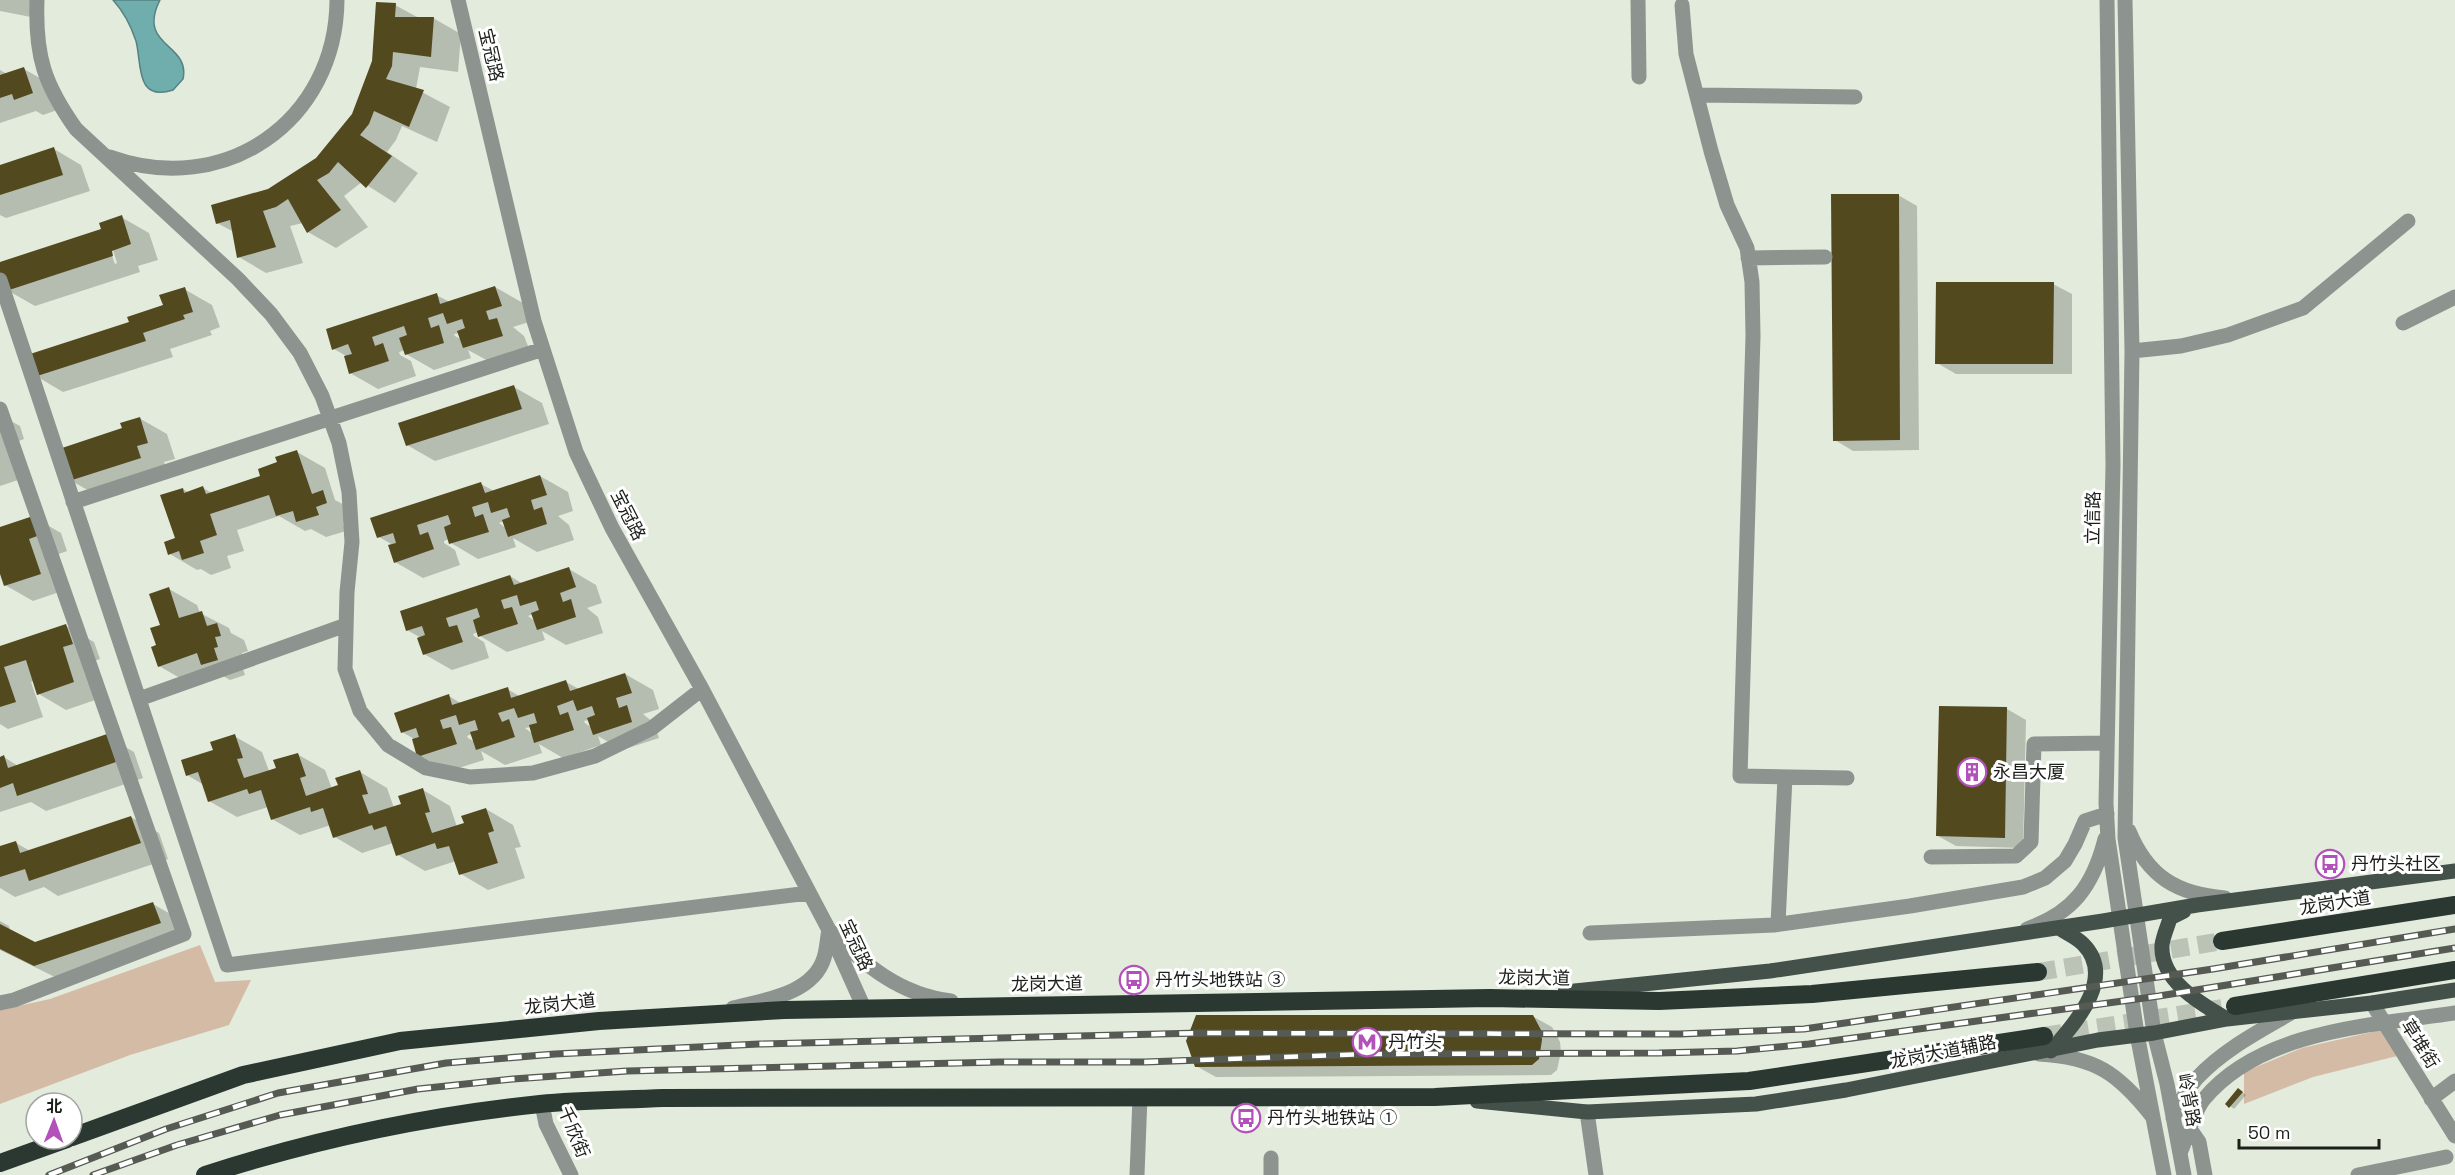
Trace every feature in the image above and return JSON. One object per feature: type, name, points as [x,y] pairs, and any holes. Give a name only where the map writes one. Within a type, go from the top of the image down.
[{"type":"highway","name":"龙岗大道","points":[[2222,941],[2455,905]]},
{"type":"highway","points":[[2231,1012],[2455,970]]},
{"type":"highway","name":"龙岗大道","points":[[84,1133],[243,1075],[400,1041],[599,1021],[784,1010],[864,1008],[1490,998],[1659,1001],[1812,994],[2038,972]]},
{"type":"highway","points":[[205,1175],[275,1152],[407,1124],[542,1104],[663,1098],[1435,1097],[1749,1081],[2048,1043]]},
{"type":"highway","points":[[0,1163],[34,1151]]},
{"type":"main road","points":[[1490,998],[1770,970],[2138,916],[2197,904],[2455,871]]},
{"type":"main road","points":[[2197,904],[2170,918],[2162,946],[2168,971],[2180,987],[2203,1006],[2231,1012]]},
{"type":"main road","points":[[2048,1043],[2078,1019],[2090,999],[2095,976],[2092,956],[2082,943],[2059,928]]},
{"type":"main road","name":"龙岗大道辅路","points":[[1435,1097],[1587,1112],[1756,1104],[1846,1090],[2033,1054],[2048,1043],[2154,1032],[2231,1012],[2294,1011],[2372,1003],[2455,990]]},
{"type":"street","points":[[37,0],[36,33],[42,68],[56,101],[76,129],[238,279],[272,314],[300,353],[322,396],[339,443],[349,492],[352,542],[345,669],[360,711],[388,745],[426,768],[470,777],[533,773],[595,756],[652,728],[702,689]]},
{"type":"street","points":[[102,154],[131,165],[173,169],[194,168],[225,161],[254,148],[280,130],[302,108],[319,81],[331,52],[337,22],[338,0]]},
{"type":"street","name":"宝冠路","points":[[458,0],[534,321],[576,452],[606,517],[702,689],[829,930],[864,1008]]},
{"type":"street","points":[[1638,0],[1638,77]]},
{"type":"street","name":"立信路","points":[[2107,0],[2113,465],[2107,821],[2137,1034]]},
{"type":"street","name":"立信路","points":[[2125,0],[2132,351],[2125,838],[2154,1032]]},
{"type":"street","points":[[1682,5],[1686,54],[1727,205],[1747,248],[1752,282],[1754,336],[1740,776],[1847,778]]},
{"type":"street","points":[[2108,69],[2126,68]]},
{"type":"street","points":[[1697,95],[1855,97]]},
{"type":"street","points":[[2132,351],[2181,346],[2228,335],[2303,308],[2408,221]]},
{"type":"street","points":[[1748,258],[1825,257]]},
{"type":"street","points":[[0,280],[227,965],[809,893]]},
{"type":"street","points":[[2403,323],[2455,297]]},
{"type":"street","points":[[73,502],[543,349]]},
{"type":"street","points":[[0,409],[184,934],[14,1000],[0,1003]]},
{"type":"street","points":[[2113,465],[2131,466]]},
{"type":"street","points":[[139,699],[346,625]]},
{"type":"street","points":[[1931,857],[2016,856],[2031,842],[2034,744],[2107,743]]},
{"type":"street","points":[[1778,924],[1785,777]]},
{"type":"street","points":[[1590,933],[1778,924],[1910,906],[2023,887],[2044,878],[2065,861],[2076,844],[2085,820],[2107,821],[2098,866],[2080,896],[2065,911],[2043,923],[2007,936]]},
{"type":"street","points":[[2125,820],[2134,842],[2155,873],[2178,888],[2205,896],[2240,899]]},
{"type":"street","points":[[829,930],[863,962],[901,987],[930,998],[1002,1006]]},
{"type":"street","points":[[710,1014],[795,990],[813,976],[824,960],[829,930]]},
{"type":"street","name":"草堆街","points":[[2372,1003],[2455,1136]]},
{"type":"street","points":[[2173,1118],[2186,1093],[2198,1078],[2239,1043],[2294,1011]]},
{"type":"street","points":[[2180,1153],[2202,1101],[2221,1081],[2253,1059],[2316,1035],[2455,1013]]},
{"type":"street","name":"岭背路","points":[[2154,1032],[2184,1175]]},
{"type":"street","points":[[2137,1034],[2164,1175]]},
{"type":"street","points":[[2033,1054],[2063,1055],[2091,1062],[2112,1073],[2136,1096],[2153,1117]]},
{"type":"street","points":[[2431,1099],[2455,1081]]},
{"type":"street","points":[[1137,1175],[1140,1097]]},
{"type":"street","name":"千欣街","points":[[542,1104],[546,1124],[571,1175]]},
{"type":"street","points":[[1587,1112],[1596,1175]]},
{"type":"street","points":[[2190,1129],[2199,1142],[2205,1175]]},
{"type":"street","points":[[2358,1175],[2446,1157]]},
{"type":"street","points":[[1271,1158],[1271,1175]]},
{"type":"shaded area","points":[[200,945],[215,982],[251,980],[229,1025],[130,1055],[34,1091],[24,1091],[24,1095],[0,1104],[0,1010],[50,999]]},
{"type":"shaded area","points":[[2385,1029],[2397,1056],[2313,1077],[2244,1104],[2244,1072],[2302,1048]]},
{"type":"water","points":[[113,0],[160,0],[154,15],[155,27],[159,36],[179,58],[183,67],[183,79],[173,90],[152,91],[146,86],[142,79],[134,35],[124,14]]},
{"type":"building","points":[[376,2],[396,3],[395,17],[434,17],[431,57],[393,52],[392,66],[386,79],[424,90],[409,127],[374,111],[369,124],[360,135],[392,156],[366,188],[338,162],[329,173],[317,180],[341,210],[307,233],[288,199],[276,207],[263,211],[276,247],[237,258],[230,220],[216,224],[211,205],[268,189],[316,158],[352,114],[372,61]]},
{"type":"building","points":[[24,67],[33,93],[14,100],[12,94],[0,98],[0,75]]},
{"type":"building","points":[[54,147],[63,175],[0,195],[0,165]]},
{"type":"building","points":[[1831,194],[1899,194],[1900,440],[1833,441]]},
{"type":"building","points":[[122,215],[131,244],[112,251],[113,256],[6,291],[0,273],[0,262],[101,229],[99,223]]},
{"type":"building","points":[[1936,282],[2054,282],[2053,364],[1935,364]]},
{"type":"building","points":[[495,286],[502,306],[486,311],[489,320],[497,318],[503,336],[463,348],[457,331],[465,328],[462,319],[447,324],[443,313],[428,318],[431,328],[439,325],[444,343],[405,355],[399,338],[407,335],[404,326],[372,337],[375,346],[383,343],[389,361],[349,374],[344,356],[352,354],[348,344],[332,350],[326,329],[437,293],[440,304]]},
{"type":"building","points":[[185,287],[193,312],[183,315],[185,319],[143,333],[146,341],[34,377],[27,355],[129,322],[127,317],[163,305],[159,295]]},
{"type":"building","points":[[514,385],[522,409],[406,446],[398,423]]},
{"type":"building","points":[[140,417],[148,443],[137,446],[141,458],[69,481],[59,449],[122,428],[120,423]]},
{"type":"building","points":[[297,450],[312,494],[323,490],[327,503],[316,507],[319,515],[296,522],[293,511],[276,516],[269,495],[210,514],[217,535],[200,541],[204,553],[182,560],[179,551],[168,555],[164,542],[175,538],[160,495],[183,488],[184,493],[203,486],[206,494],[260,476],[258,469],[277,462],[275,457]]},
{"type":"building","points":[[540,475],[547,495],[531,500],[534,510],[542,507],[547,524],[508,537],[502,520],[510,517],[507,508],[491,513],[488,502],[472,507],[475,517],[483,514],[489,532],[449,544],[444,527],[451,524],[448,515],[417,525],[420,535],[428,532],[434,549],[394,563],[388,545],[396,543],[393,533],[377,538],[370,518],[481,482],[485,493]]},
{"type":"building","points":[[33,516],[40,535],[29,539],[41,574],[4,586],[0,574],[0,527]]},
{"type":"building","points":[[569,567],[576,587],[560,593],[563,602],[571,599],[576,617],[537,630],[531,613],[539,610],[536,601],[520,606],[517,595],[501,600],[504,609],[512,607],[518,624],[478,637],[473,620],[480,617],[477,608],[446,618],[449,627],[457,625],[463,642],[423,655],[417,638],[425,635],[422,626],[406,631],[400,611],[510,575],[514,585]]},
{"type":"building","points":[[169,587],[179,618],[202,611],[207,626],[217,623],[221,636],[215,637],[218,647],[214,648],[218,660],[201,665],[197,653],[158,667],[151,647],[156,645],[150,628],[160,625],[149,594]]},
{"type":"building","points":[[66,624],[73,644],[63,647],[74,682],[37,695],[26,660],[4,667],[16,702],[0,707],[0,646]]},
{"type":"building","points":[[625,673],[632,693],[616,698],[619,708],[627,705],[632,722],[593,735],[587,718],[595,715],[592,706],[577,711],[573,700],[557,706],[560,715],[568,712],[574,730],[534,743],[529,725],[537,723],[534,713],[518,718],[514,708],[498,713],[502,722],[509,719],[515,737],[476,750],[470,732],[478,730],[475,720],[459,725],[456,715],[440,720],[443,729],[451,727],[457,744],[417,757],[412,739],[419,737],[416,728],[401,733],[394,713],[449,694],[452,705],[508,687],[511,698],[566,680],[570,691]]},
{"type":"building","name":"永昌大厦","points":[[1939,706],[2007,707],[2005,838],[1936,836]]},
{"type":"building","points":[[107,734],[116,762],[17,796],[13,783],[0,788],[0,757],[4,755],[8,768]]},
{"type":"building","points":[[235,734],[243,758],[237,759],[244,778],[276,768],[273,760],[298,753],[306,776],[300,778],[306,796],[338,785],[335,778],[360,770],[368,794],[362,795],[369,814],[401,804],[398,796],[423,788],[430,812],[425,813],[432,833],[464,823],[461,816],[486,808],[494,831],[488,833],[498,863],[459,875],[449,846],[437,849],[435,843],[396,856],[386,826],[374,830],[372,825],[333,838],[323,808],[311,812],[310,807],[271,820],[261,790],[249,794],[247,789],[208,802],[198,772],[186,776],[181,760],[213,750],[210,742]]},
{"type":"building","points":[[131,816],[141,843],[29,881],[25,869],[0,877],[0,846],[16,841],[20,853]]},
{"type":"building","points":[[153,902],[161,923],[34,966],[0,949],[0,924],[35,942]]},
{"type":"building","name":"丹竹头","points":[[1196,1015],[1533,1015],[1541,1030],[1542,1040],[1539,1059],[1532,1065],[1195,1067],[1186,1041]]},
{"type":"building","points":[[2238,1088],[2243,1092],[2229,1108],[2225,1104]]},
{"type":"tunnel","points":[[2038,972],[2222,941]]},
{"type":"tunnel","points":[[2044,1036],[2235,1006]]},
{"type":"railway","points":[[49,1175],[166,1129],[278,1093],[446,1063],[555,1054],[759,1044],[1200,1033],[1680,1034],[1804,1029],[2213,969],[2455,929]]},
{"type":"railway","points":[[93,1175],[177,1145],[280,1115],[418,1089],[513,1079],[627,1071],[999,1062],[1145,1062],[1367,1054],[1737,1051],[1809,1044],[2159,996],[2455,948]]},
{"type":"place","name":"永昌大厦","points":[[1972,772]]},
{"type":"place","name":"丹竹头社区","points":[[2330,864]]},
{"type":"place","name":"丹竹头地铁站 ③","points":[[1134,980]]},
{"type":"place","name":"丹竹头","points":[[1367,1042]]},
{"type":"place","name":"丹竹头地铁站 ①","points":[[1246,1118]]}]
